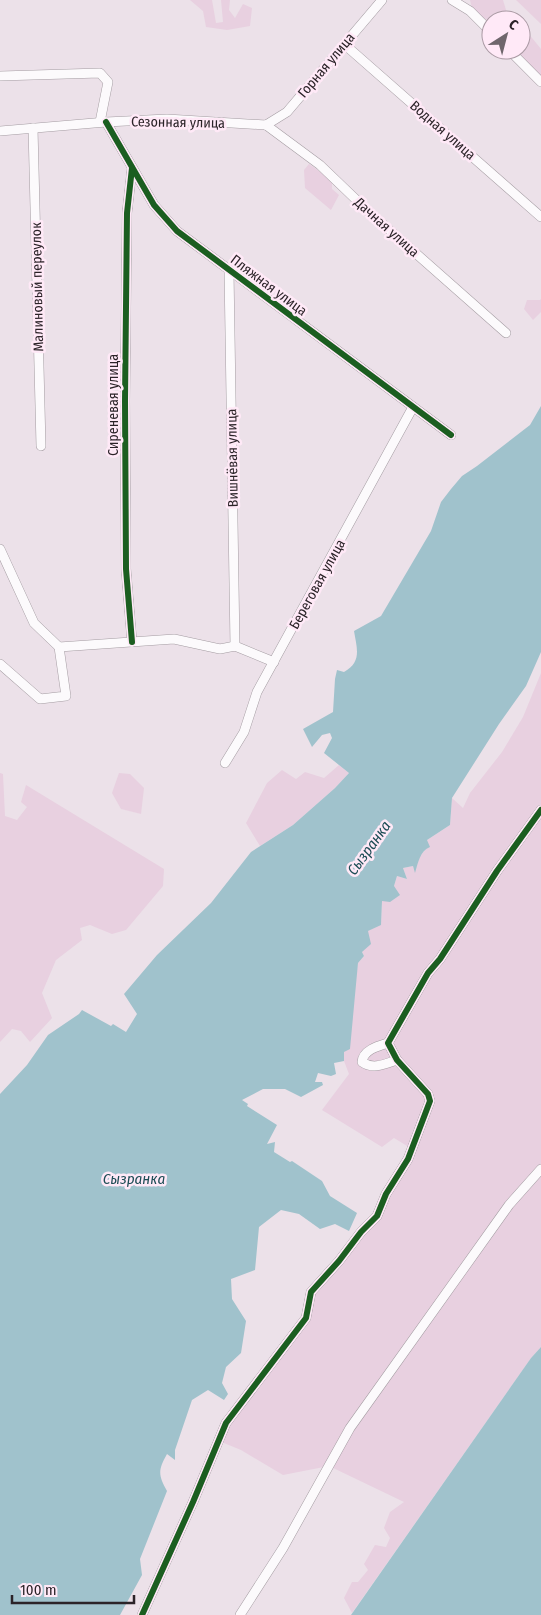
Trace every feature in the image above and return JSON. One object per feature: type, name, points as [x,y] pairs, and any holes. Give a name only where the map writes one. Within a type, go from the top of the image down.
[{"type":"street","name":"Горная улица","points":[[266,125],[287,112],[382,0]]},
{"type":"street","points":[[452,0],[470,11],[481,22]]},
{"type":"street","name":"Водная улица","points":[[344,44],[541,217]]},
{"type":"street","points":[[518,60],[541,82]]},
{"type":"street","points":[[0,76],[100,73],[108,82],[103,122]]},
{"type":"street","name":"Сезонная улица","points":[[0,131],[103,122],[167,119],[266,125]]},
{"type":"street","name":"Пляжная улица","points":[[103,122],[154,205],[177,231],[451,436]]},
{"type":"street","name":"Дачная улица","points":[[266,125],[320,165],[369,212],[506,333]]},
{"type":"street","name":"Малиновый переулок","points":[[33,128],[41,446]]},
{"type":"street","name":"Сиреневая улица","points":[[132,168],[126,213],[125,392],[126,568],[132,642]]},
{"type":"street","name":"Вишнёвая улица","points":[[229,271],[235,646]]},
{"type":"street","name":"Береговая улица","points":[[225,762],[244,732],[257,692],[413,408]]},
{"type":"street","points":[[0,549],[34,624],[59,647],[66,696],[40,699],[0,664]]},
{"type":"street","points":[[59,647],[174,639],[220,649],[235,646],[274,662]]},
{"type":"street","points":[[396,1060],[375,1066],[365,1065],[362,1062],[363,1057],[368,1052],[388,1043],[428,973],[440,959],[497,871],[541,810]]},
{"type":"street","points":[[142,1615],[226,1423],[306,1318],[311,1292],[339,1261],[361,1232],[377,1216],[386,1194],[408,1159],[430,1101],[428,1094],[396,1060],[388,1043]]},
{"type":"street","points":[[240,1615],[283,1548],[350,1428],[508,1205],[541,1169]]},
{"type":"shaded area","points":[[190,0],[212,0],[216,23],[223,22],[221,0],[230,0],[229,10],[235,18],[243,4],[252,8],[250,26],[227,30],[206,27],[203,11]]},
{"type":"shaded area","points":[[470,0],[503,0],[506,10],[481,10],[481,16],[473,12]]},
{"type":"shaded area","points":[[516,0],[541,0],[541,24],[531,14],[531,10],[526,10]]},
{"type":"shaded area","points":[[531,37],[541,49],[541,77],[525,60],[531,60]]},
{"type":"shaded area","points":[[309,164],[332,180],[332,189],[339,195],[331,210],[305,188],[304,170]]},
{"type":"shaded area","points":[[541,299],[541,312],[533,320],[524,309],[527,300]]},
{"type":"shaded area","points":[[541,673],[541,1347],[531,1358],[352,1613],[344,1598],[352,1582],[358,1582],[368,1570],[364,1564],[375,1545],[386,1547],[390,1538],[384,1528],[390,1512],[404,1502],[329,1466],[283,1475],[241,1450],[219,1441],[306,1318],[311,1292],[377,1216],[412,1149],[394,1138],[382,1147],[322,1110],[349,1074],[344,1061],[344,1052],[358,963],[364,956],[362,952],[368,931],[381,924],[382,900],[394,886],[397,876],[407,879],[403,868],[413,866],[415,871],[420,856],[426,849],[427,840],[450,825],[452,798],[463,808],[470,793],[502,752],[523,717]]},
{"type":"shaded area","points":[[339,765],[349,773],[335,788],[293,825],[260,846],[246,823],[267,783],[282,770],[296,779],[305,772],[324,778]]},
{"type":"shaded area","points":[[0,773],[3,774],[5,816],[17,820],[27,807],[21,802],[26,785],[164,869],[163,886],[126,930],[112,934],[90,925],[80,928],[82,940],[56,960],[42,993],[52,1018],[30,1042],[21,1031],[12,1029],[0,1042]]},
{"type":"shaded area","points":[[119,773],[130,774],[144,788],[141,814],[121,809],[112,793]]},
{"type":"water","name":"Сызранка","points":[[541,406],[541,652],[526,686],[499,724],[452,798],[450,825],[427,840],[430,847],[422,854],[415,873],[413,866],[403,868],[407,879],[397,876],[394,886],[400,895],[390,902],[382,901],[381,925],[368,931],[371,944],[362,952],[364,956],[358,963],[350,1049],[344,1052],[344,1061],[334,1063],[336,1074],[331,1076],[318,1073],[315,1082],[322,1082],[323,1085],[301,1097],[285,1089],[263,1089],[242,1100],[248,1104],[247,1106],[277,1125],[267,1144],[275,1142],[274,1152],[290,1162],[292,1161],[322,1181],[330,1196],[357,1213],[349,1231],[335,1224],[320,1229],[299,1214],[281,1210],[259,1227],[255,1270],[231,1279],[232,1299],[246,1321],[241,1353],[226,1367],[222,1383],[228,1394],[224,1400],[208,1390],[192,1400],[175,1450],[175,1460],[167,1454],[162,1464],[160,1472],[167,1491],[140,1559],[142,1575],[120,1615],[0,1615],[0,1094],[27,1065],[48,1035],[82,1010],[126,1032],[137,1014],[124,994],[157,955],[211,903],[251,852],[293,825],[349,773],[324,753],[332,738],[330,733],[322,735],[312,747],[303,729],[333,712],[337,670],[344,672],[354,664],[356,659],[357,649],[354,631],[381,616],[431,531],[441,502],[451,489],[462,476],[530,425]]},
{"type":"water","points":[[541,1347],[541,1615],[351,1615],[531,1358]]},
{"type":"cycle path","points":[[106,122],[154,205],[177,231],[451,435]]},
{"type":"cycle path","points":[[132,168],[127,213],[125,401],[126,569],[132,642]]},
{"type":"cycle path","points":[[142,1615],[226,1423],[306,1318],[311,1292],[339,1261],[361,1232],[377,1216],[386,1194],[408,1159],[430,1101],[428,1094],[397,1060],[388,1043],[428,973],[440,959],[497,871],[541,810]]}]
